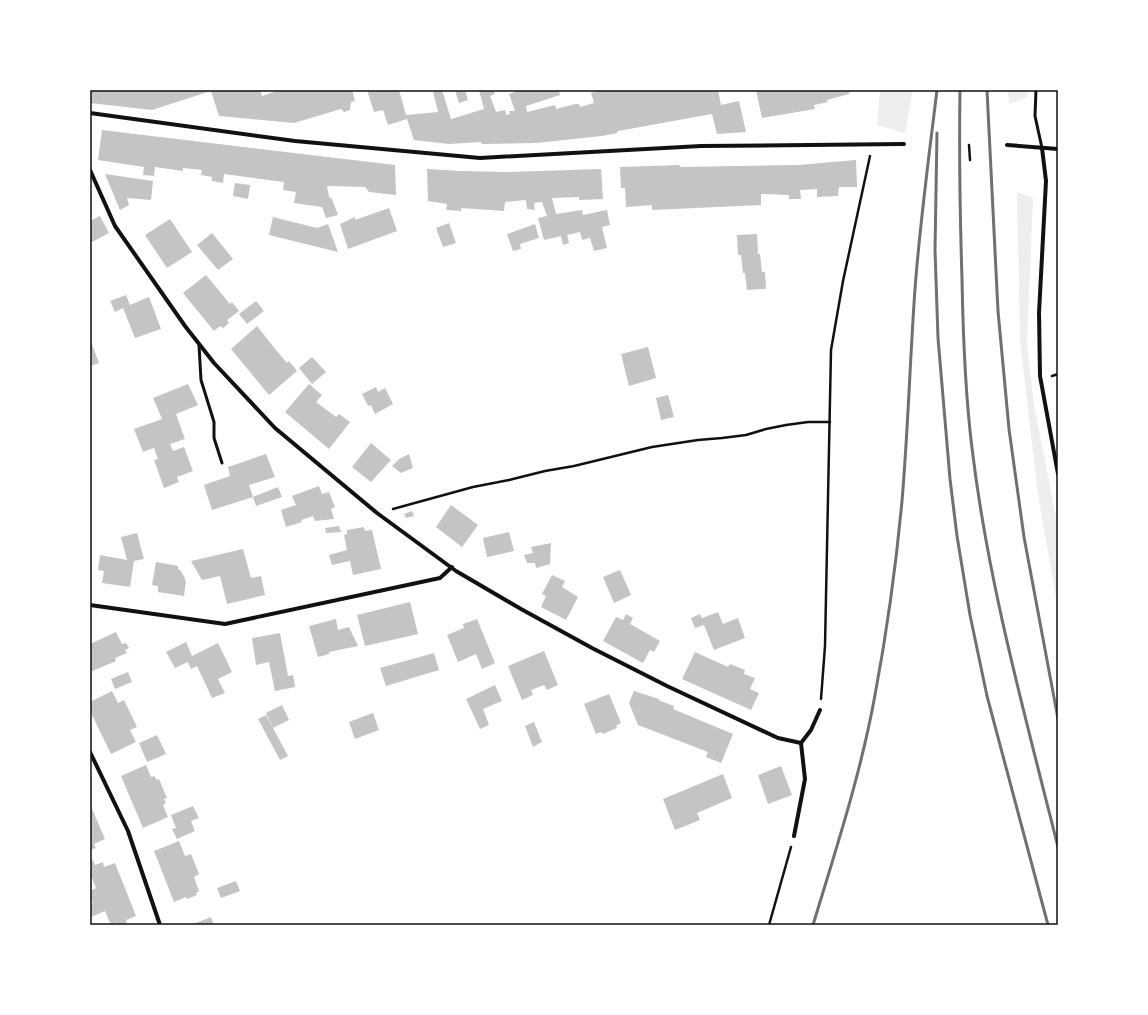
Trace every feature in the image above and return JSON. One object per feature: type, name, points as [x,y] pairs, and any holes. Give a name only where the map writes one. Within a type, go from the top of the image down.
[{"type":"street","points":[[90,113],[294,141],[480,158],[701,146],[904,144]]},
{"type":"street","points":[[1007,145],[1058,149]]},
{"type":"street","points":[[1042,148],[1046,181],[1039,313],[1040,376],[1058,474]]},
{"type":"street","points":[[90,170],[115,226],[185,326],[214,363],[275,428],[377,513],[452,567],[521,609],[592,648],[660,683],[778,738],[801,743]]},
{"type":"street","points":[[90,605],[225,624],[440,578],[452,567]]},
{"type":"street","points":[[794,836],[805,779],[801,743],[811,730],[820,710]]},
{"type":"street","points":[[90,752],[128,831],[160,925]]},
{"type":"lane","points":[[1036,90],[1035,116],[1042,148]]},
{"type":"lane","points":[[199,345],[201,380],[214,422],[214,438],[222,463]]},
{"type":"path","points":[[820,710],[825,646],[832,350],[843,280],[873,144]]},
{"type":"path","points":[[968,145],[970,160]]},
{"type":"path","points":[[377,513],[473,487],[574,466],[652,447],[746,435],[786,425],[808,422],[830,422]]},
{"type":"path","points":[[769,925],[794,836]]},
{"type":"shaded area","points":[[880,90],[913,90],[905,133],[877,125]]},
{"type":"shaded area","points":[[1008,90],[1028,90],[1027,97],[1009,104]]},
{"type":"shaded area","points":[[1017,192],[1033,198],[1027,344],[1034,406],[1058,527],[1058,609],[1038,495],[1020,340]]},
{"type":"building","points":[[90,90],[260,90],[262,96],[274,92],[273,90],[352,90],[355,101],[351,102],[350,110],[344,112],[341,109],[294,123],[219,116],[211,91],[152,110],[90,103]]},
{"type":"building","points":[[367,90],[399,90],[406,115],[438,112],[433,92],[442,90],[451,119],[484,109],[479,90],[493,90],[495,94],[490,96],[496,112],[505,110],[506,115],[510,114],[509,111],[515,111],[509,94],[521,90],[559,90],[560,95],[526,106],[527,112],[555,105],[556,109],[575,104],[579,104],[580,107],[594,103],[591,93],[604,90],[718,90],[721,105],[739,101],[746,132],[717,134],[712,114],[618,131],[617,133],[602,136],[536,143],[482,144],[481,142],[449,144],[414,140],[407,119],[388,125],[383,110],[374,112]]},
{"type":"building","points":[[455,90],[465,90],[468,100],[459,103]]},
{"type":"building","points":[[756,90],[854,91],[850,91],[849,94],[827,100],[828,102],[814,105],[815,109],[762,118]]},
{"type":"building","points":[[102,130],[395,165],[396,195],[369,192],[365,187],[327,186],[329,197],[332,199],[338,215],[326,218],[322,207],[294,203],[296,192],[283,190],[284,182],[224,174],[223,183],[212,181],[212,177],[201,175],[202,170],[183,168],[183,171],[155,167],[154,176],[143,175],[144,167],[98,160]]},
{"type":"building","points":[[856,160],[857,187],[839,187],[838,196],[817,197],[817,189],[800,190],[801,199],[789,199],[789,195],[761,194],[761,205],[652,210],[652,205],[626,207],[625,188],[621,188],[620,167],[679,165],[680,167],[798,165]]},
{"type":"building","points":[[427,169],[506,172],[601,169],[603,199],[579,200],[579,197],[552,198],[556,214],[582,210],[583,215],[607,210],[610,225],[602,227],[607,248],[594,251],[590,238],[582,240],[580,232],[567,235],[569,243],[563,245],[561,236],[544,240],[538,218],[547,216],[542,202],[534,203],[535,210],[527,209],[526,200],[505,202],[504,211],[461,208],[461,211],[446,210],[447,204],[428,201]]},
{"type":"building","points":[[105,174],[153,181],[151,200],[127,198],[129,205],[120,210]]},
{"type":"building","points":[[235,183],[250,185],[248,199],[233,196]]},
{"type":"building","points":[[389,208],[397,231],[348,249],[340,224],[355,217],[355,220]]},
{"type":"building","points":[[100,216],[109,233],[90,243],[90,221]]},
{"type":"building","points":[[273,217],[317,228],[328,224],[338,252],[269,235]]},
{"type":"building","points":[[170,219],[192,252],[167,268],[145,235]]},
{"type":"building","points":[[449,223],[456,243],[443,247],[436,228]]},
{"type":"building","points":[[535,224],[539,238],[520,244],[521,249],[513,251],[507,234]]},
{"type":"building","points":[[212,233],[233,259],[218,270],[197,245]]},
{"type":"building","points":[[757,234],[758,254],[760,254],[762,272],[765,272],[766,289],[747,290],[741,255],[738,255],[737,235]]},
{"type":"building","points":[[206,275],[230,304],[232,302],[239,311],[227,320],[229,323],[223,328],[220,326],[214,331],[183,293]]},
{"type":"building","points":[[126,295],[130,305],[149,297],[161,329],[135,338],[123,308],[115,312],[110,301]]},
{"type":"building","points":[[256,301],[264,311],[247,324],[239,314]]},
{"type":"building","points":[[257,326],[287,363],[289,361],[297,371],[269,395],[231,349]]},
{"type":"building","points":[[90,339],[99,363],[90,366]]},
{"type":"building","points":[[648,347],[656,378],[629,386],[621,354]]},
{"type":"building","points":[[312,357],[326,372],[312,384],[299,368]]},
{"type":"building","points":[[188,384],[198,405],[176,414],[185,439],[170,444],[173,451],[184,447],[193,471],[177,477],[179,482],[164,488],[154,460],[158,459],[154,448],[143,452],[134,429],[162,419],[153,398]]},
{"type":"building","points":[[309,384],[322,395],[316,402],[336,417],[339,414],[350,422],[329,449],[285,412]]},
{"type":"building","points":[[376,387],[378,392],[385,388],[393,404],[375,414],[371,405],[368,406],[362,394]]},
{"type":"building","points":[[668,395],[674,417],[661,420],[656,398]]},
{"type":"building","points":[[371,443],[391,460],[371,482],[352,467]]},
{"type":"building","points":[[266,454],[275,477],[249,485],[253,497],[212,510],[204,485],[230,476],[228,467]]},
{"type":"building","points":[[409,454],[413,468],[401,473],[392,466],[399,459]]},
{"type":"building","points":[[319,486],[322,494],[329,492],[335,507],[331,509],[334,519],[315,521],[313,516],[301,520],[302,522],[286,527],[281,510],[296,505],[292,496]]},
{"type":"building","points":[[278,487],[282,497],[256,506],[253,497]]},
{"type":"building","points":[[451,505],[478,525],[462,547],[436,527]]},
{"type":"building","points":[[412,511],[414,516],[406,518],[404,514]]},
{"type":"building","points":[[339,526],[341,532],[326,533],[325,528]]},
{"type":"building","points":[[364,527],[365,531],[372,530],[381,569],[353,575],[350,561],[332,565],[329,555],[347,550],[344,535],[347,534],[347,530]]},
{"type":"building","points":[[509,532],[514,551],[487,557],[483,538]]},
{"type":"building","points":[[137,533],[144,559],[134,561],[130,587],[102,583],[104,571],[98,570],[100,555],[127,560],[121,537]]},
{"type":"building","points":[[551,543],[550,564],[536,568],[535,563],[527,563],[524,555],[533,553],[531,547]]},
{"type":"building","points":[[243,549],[251,578],[261,576],[265,595],[227,604],[220,576],[202,580],[191,561]]},
{"type":"building","points":[[156,562],[178,566],[178,569],[186,581],[184,596],[158,592],[158,586],[152,585]]},
{"type":"building","points":[[620,570],[631,595],[614,603],[603,577]]},
{"type":"building","points":[[552,575],[565,581],[562,587],[578,597],[566,620],[541,607],[546,596],[542,594]]},
{"type":"building","points":[[410,602],[418,634],[365,646],[357,615]]},
{"type":"building","points":[[718,612],[723,624],[738,618],[745,638],[714,650],[704,625],[695,628],[691,618],[700,614],[702,618]]},
{"type":"building","points":[[626,614],[633,618],[630,624],[660,641],[654,652],[650,650],[643,663],[603,641],[616,617],[623,620]]},
{"type":"building","points":[[336,619],[338,630],[349,627],[358,646],[329,652],[329,654],[318,657],[309,626]]},
{"type":"building","points":[[477,619],[495,663],[482,669],[476,654],[458,662],[447,635],[464,628],[463,624]]},
{"type":"building","points":[[116,632],[122,644],[126,643],[129,648],[125,650],[127,653],[115,658],[116,661],[90,672],[90,644]]},
{"type":"building","points":[[280,633],[288,676],[293,675],[295,687],[275,691],[269,662],[256,665],[252,638]]},
{"type":"building","points":[[186,642],[192,656],[218,643],[232,672],[218,679],[225,693],[212,698],[197,666],[191,669],[188,662],[175,668],[166,652]]},
{"type":"building","points":[[544,651],[558,685],[547,690],[544,685],[531,690],[533,695],[522,700],[508,666]]},
{"type":"building","points":[[695,652],[728,667],[730,664],[745,670],[744,674],[755,678],[750,689],[759,693],[751,710],[682,679]]},
{"type":"building","points":[[434,653],[439,670],[386,686],[380,668]]},
{"type":"building","points":[[128,672],[132,682],[115,689],[111,679]]},
{"type":"building","points":[[495,685],[502,701],[483,709],[489,725],[480,729],[466,699]]},
{"type":"building","points":[[112,691],[118,703],[124,700],[137,727],[130,730],[136,742],[111,754],[92,715],[90,702]]},
{"type":"building","points":[[634,691],[659,699],[658,700],[674,706],[673,709],[733,734],[721,763],[706,757],[708,752],[638,725],[629,703]]},
{"type":"building","points":[[609,694],[621,723],[616,726],[617,728],[603,734],[601,732],[596,734],[584,704]]},
{"type":"building","points":[[282,705],[289,720],[273,728],[266,713]]},
{"type":"building","points":[[373,713],[379,730],[355,739],[349,722]]},
{"type":"building","points":[[266,715],[288,756],[280,760],[258,719]]},
{"type":"building","points":[[534,722],[542,742],[533,747],[525,726]]},
{"type":"building","points":[[157,735],[166,754],[147,762],[139,743]]},
{"type":"building","points":[[146,765],[151,777],[154,776],[157,780],[159,779],[167,798],[164,799],[166,803],[163,805],[168,817],[143,828],[121,776]]},
{"type":"building","points":[[781,766],[792,795],[768,804],[758,775]]},
{"type":"building","points":[[723,774],[732,798],[697,813],[700,820],[675,830],[663,799]]},
{"type":"building","points":[[90,804],[105,839],[94,844],[96,848],[90,850]]},
{"type":"building","points":[[193,806],[199,818],[191,821],[195,831],[177,839],[172,829],[176,828],[171,815]]},
{"type":"building","points":[[179,841],[185,856],[191,854],[199,874],[194,877],[199,891],[196,893],[197,895],[187,899],[186,897],[174,902],[154,851]]},
{"type":"building","points":[[93,860],[95,865],[103,862],[104,867],[115,863],[136,916],[126,920],[127,924],[118,925],[118,923],[111,925],[105,911],[91,917],[90,905],[93,903],[90,897],[90,891],[96,888],[92,878],[90,879],[90,861]]},
{"type":"building","points":[[236,881],[240,891],[221,898],[217,888]]},
{"type":"building","points":[[211,917],[214,925],[191,925]]},
{"type":"railway","points":[[813,925],[863,753],[875,695],[887,623],[902,501],[917,264],[937,90]]},
{"type":"railway","points":[[960,90],[960,184],[963,321],[966,385],[972,448],[979,498],[998,599],[1058,847]]},
{"type":"railway","points":[[987,90],[998,311],[1009,429],[1024,537],[1058,719]]},
{"type":"railway","points":[[937,133],[935,250],[938,338],[950,479],[957,536],[970,615],[987,696],[1048,925]]}]
